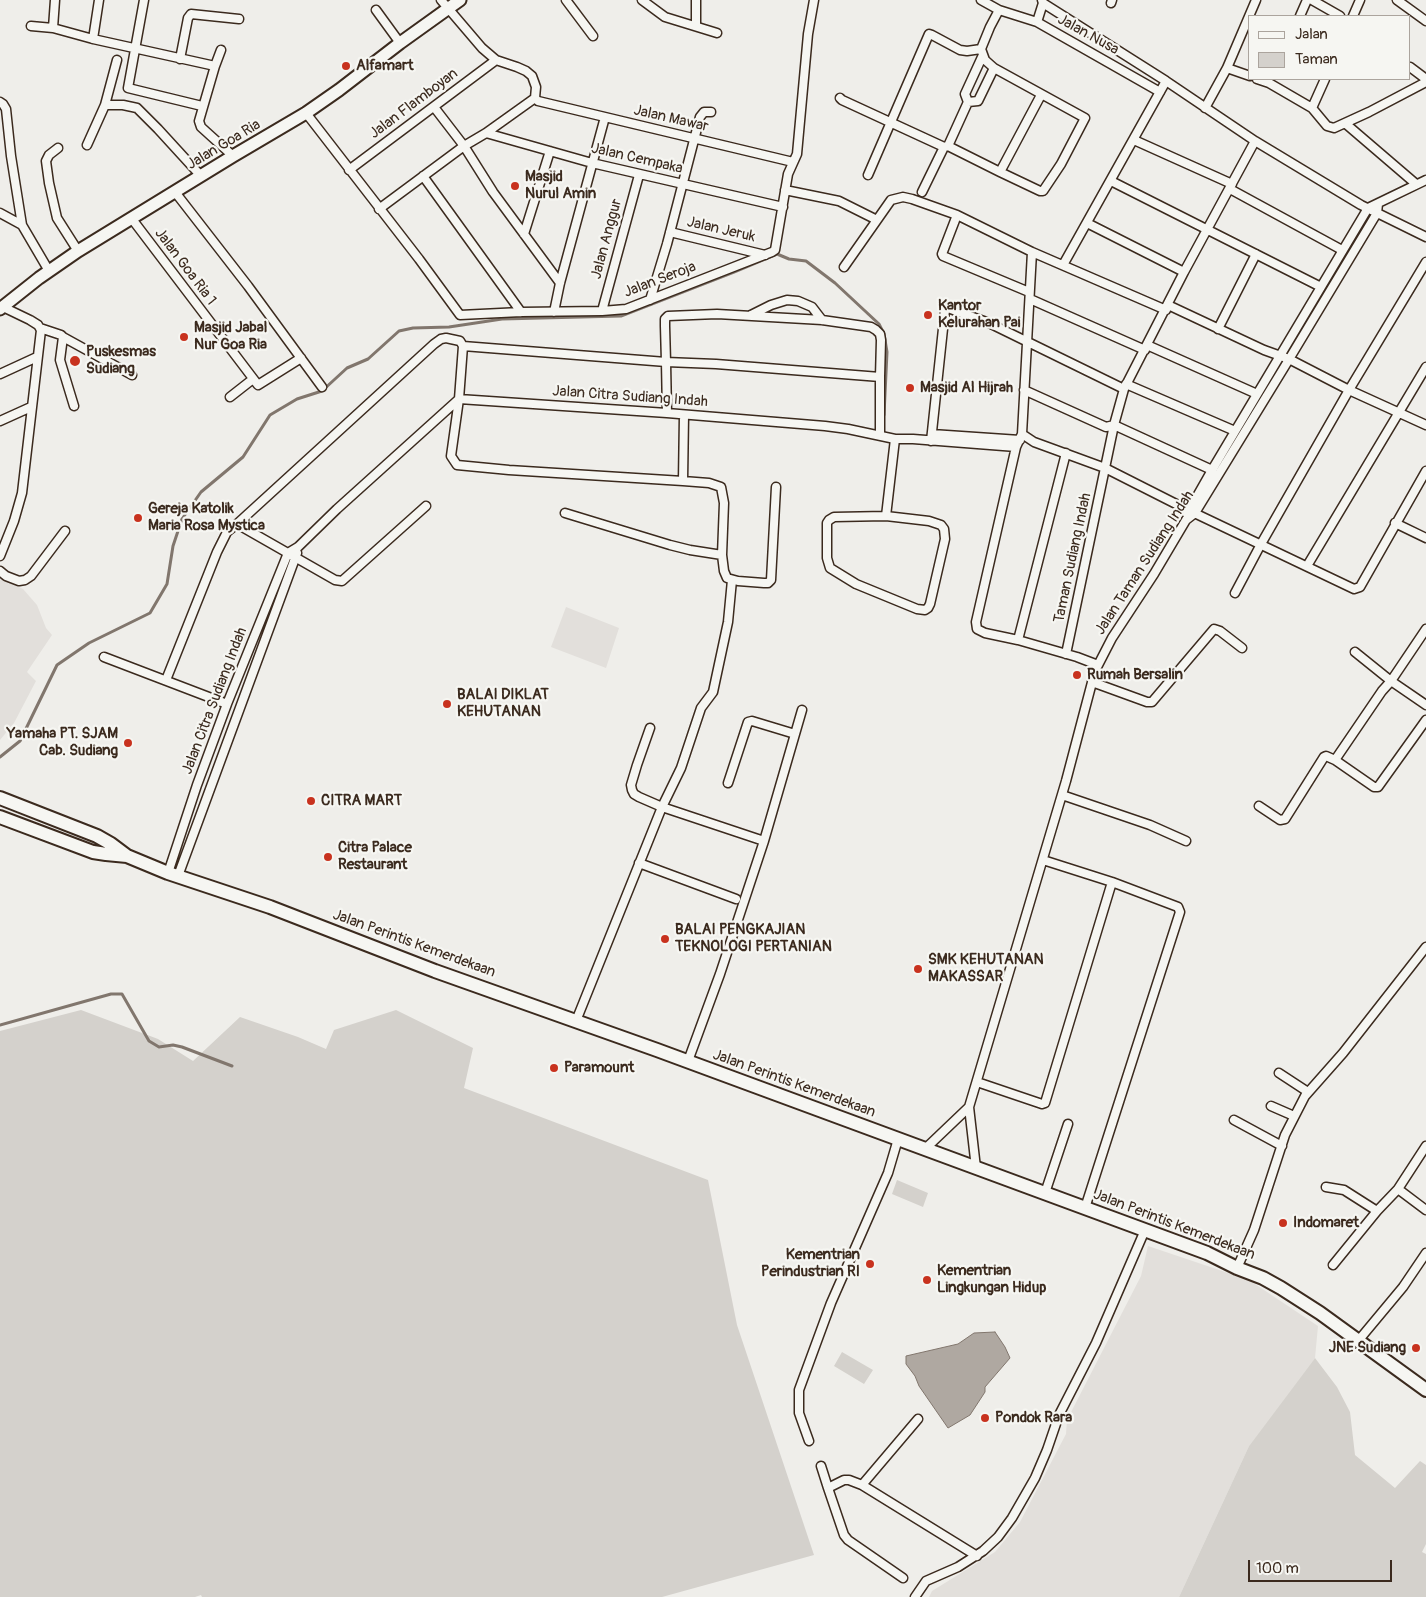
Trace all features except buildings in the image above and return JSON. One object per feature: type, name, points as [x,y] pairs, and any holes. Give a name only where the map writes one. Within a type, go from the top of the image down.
[{"type":"highway","name":"Jalan Perintis Kemerdekaan","points":[[0,798],[97,836],[127,856]]},
{"type":"highway","name":"Jalan Perintis Kemerdekaan","points":[[0,817],[93,852],[127,856],[173,874],[270,907],[435,971],[688,1061],[1207,1253],[1281,1288],[1426,1390]]},
{"type":"main road","name":"Jalan Goa Ria","points":[[2,308],[78,251],[306,113],[340,90],[400,43],[445,4],[460,0]]},
{"type":"street","points":[[53,28],[54,0]]},
{"type":"street","points":[[92,39],[99,0]]},
{"type":"street","points":[[144,0],[128,88],[202,106]]},
{"type":"street","points":[[566,0],[593,36]]},
{"type":"street","points":[[642,0],[665,16],[717,33]]},
{"type":"street","points":[[696,0],[696,25]]},
{"type":"street","points":[[765,255],[772,252],[776,246],[788,174],[797,154],[808,34],[814,0]]},
{"type":"street","name":"Jalan Nusa","points":[[981,0],[999,10],[1036,22],[1160,92]]},
{"type":"street","points":[[1249,15],[1256,0]]},
{"type":"street","points":[[1300,15],[1307,0]]},
{"type":"street","points":[[1312,0],[1338,15]]},
{"type":"street","points":[[1353,15],[1360,0]]},
{"type":"street","points":[[1397,0],[1407,3],[1426,22]]},
{"type":"street","points":[[1036,22],[1042,1],[1255,141],[1368,208],[1377,208],[1426,237]]},
{"type":"street","points":[[379,209],[464,146],[486,133],[535,98],[536,87],[532,76],[517,67],[496,60],[482,48],[445,4]]},
{"type":"street","points":[[376,10],[400,43]]},
{"type":"street","points":[[922,192],[968,102],[965,94],[982,53],[990,26],[999,10]]},
{"type":"street","points":[[180,59],[188,18],[191,14],[239,19]]},
{"type":"street","points":[[1205,108],[1226,68],[1248,18]]},
{"type":"street","points":[[31,26],[53,28],[92,39],[215,66]]},
{"type":"street","points":[[868,175],[930,34],[960,50],[982,53]]},
{"type":"street","points":[[221,50],[202,106],[199,121],[201,127],[233,156]]},
{"type":"street","points":[[840,98],[1043,191],[1072,144],[1085,118],[994,68],[984,60],[982,53]]},
{"type":"street","points":[[87,145],[105,105],[117,60]]},
{"type":"street","name":"Jalan Flamboyan","points":[[349,170],[496,60]]},
{"type":"street","points":[[968,102],[978,100],[994,68]]},
{"type":"street","points":[[1226,68],[1248,75]]},
{"type":"street","points":[[1270,81],[1312,108],[1329,127],[1336,128],[1426,80],[1411,68]]},
{"type":"street","points":[[1312,108],[1325,80]]},
{"type":"street","points":[[1063,265],[1166,81]]},
{"type":"street","points":[[1000,172],[1042,95]]},
{"type":"street","name":"Jalan Mawar","points":[[535,98],[542,103],[793,162]]},
{"type":"street","points":[[0,102],[6,109],[22,225],[49,271]]},
{"type":"street","points":[[105,105],[137,108],[200,176]]},
{"type":"street","points":[[434,107],[464,146],[493,192],[560,284]]},
{"type":"street","points":[[650,300],[700,117],[704,112],[711,112]]},
{"type":"street","name":"Jalan Seroja","points":[[306,113],[419,259],[460,316],[626,309],[765,255]]},
{"type":"street","points":[[554,312],[605,117]]},
{"type":"street","points":[[1346,124],[1416,184]]},
{"type":"street","name":"Jalan Cempaka","points":[[486,133],[639,175],[783,207]]},
{"type":"street","points":[[1134,140],[1231,186],[1342,250]]},
{"type":"street","name":"Taman Sudiang Indah","points":[[1066,654],[1114,425],[1125,387],[1184,272],[1255,141]]},
{"type":"street","points":[[58,148],[49,155],[46,161],[49,184],[57,218],[78,251]]},
{"type":"street","points":[[524,234],[550,151]]},
{"type":"street","name":"Jalan Anggur","points":[[602,311],[639,175]]},
{"type":"street","points":[[424,176],[521,312]]},
{"type":"street","points":[[1377,208],[1426,180]]},
{"type":"street","points":[[1111,181],[1321,286]]},
{"type":"street","points":[[785,190],[839,201],[877,220]]},
{"type":"street","points":[[175,192],[322,387]]},
{"type":"street","points":[[844,267],[891,200],[897,198],[912,199],[957,215],[1032,252],[1289,359],[1349,390],[1426,425]]},
{"type":"street","points":[[1192,512],[1212,470],[1368,208]]},
{"type":"street","name":"Jalan Taman Sudiang Indah","points":[[976,1168],[969,1107],[1062,795],[1098,665],[1112,638],[1289,359],[1377,208]]},
{"type":"street","points":[[0,213],[22,225]]},
{"type":"street","points":[[957,215],[942,254],[943,256],[1146,347],[1257,394]]},
{"type":"street","name":"Jalan Goa Ria 1","points":[[132,219],[253,379]]},
{"type":"street","points":[[1087,223],[1184,272]]},
{"type":"street","name":"Jalan Jeruk","points":[[670,232],[765,255]]},
{"type":"street","points":[[1032,252],[1021,437],[1016,447],[976,622],[977,629],[980,632],[1018,640],[1098,665]]},
{"type":"street","points":[[1218,329],[1256,254]]},
{"type":"street","points":[[1235,593],[1349,390],[1426,262]]},
{"type":"street","points":[[750,316],[771,305],[787,300],[798,301],[812,307],[822,320]]},
{"type":"street","points":[[2,308],[30,320],[40,328],[61,335],[132,375]]},
{"type":"street","points":[[1235,431],[1125,387],[989,323],[948,308],[946,309],[932,438],[1021,437],[1066,453],[1105,468],[1192,512],[1352,588],[1358,588],[1425,475]]},
{"type":"street","points":[[667,413],[666,317],[697,314],[822,320],[871,327],[880,334],[880,435]]},
{"type":"street","points":[[0,556],[22,493],[40,328]]},
{"type":"street","points":[[63,337],[60,360],[74,406]]},
{"type":"street","points":[[166,680],[226,532],[441,339],[446,338],[460,341],[463,346],[459,399],[451,456],[457,465],[528,472],[710,483],[720,487],[724,502],[722,554],[725,576],[732,580],[764,583],[771,580],[776,487]]},
{"type":"street","points":[[463,346],[880,377]]},
{"type":"street","points":[[0,374],[37,357]]},
{"type":"street","points":[[230,397],[253,379],[260,385],[301,358]]},
{"type":"street","points":[[1307,566],[1426,367]]},
{"type":"street","points":[[1024,390],[1106,427],[1114,425],[1212,470]]},
{"type":"street","points":[[288,553],[298,547],[336,509],[459,399]]},
{"type":"street","name":"Jalan Citra Sudiang Indah","points":[[459,399],[825,426],[895,439],[932,438],[1016,447]]},
{"type":"street","points":[[0,421],[31,407]]},
{"type":"street","points":[[683,480],[684,415]]},
{"type":"street","points":[[886,516],[895,439]]},
{"type":"street","points":[[1018,640],[1066,453]]},
{"type":"street","points":[[237,524],[335,580],[342,581],[426,506]]},
{"type":"street","points":[[565,513],[670,545],[690,550],[722,554]]},
{"type":"street","points":[[886,516],[929,521],[944,529],[946,535],[941,558],[930,604],[925,610],[916,609],[856,584],[830,568],[827,558],[827,523],[831,517],[886,516]]},
{"type":"street","points":[[1395,524],[1426,538]]},
{"type":"street","points":[[0,571],[6,576],[19,581],[25,580],[31,576],[65,531]]},
{"type":"street","name":"Jalan Citra Sudiang Indah","points":[[173,874],[260,652],[296,557],[298,547]]},
{"type":"street","name":"Jalan Citra Sudiang Indah","points":[[173,874],[197,785],[227,704],[288,553]]},
{"type":"street","points":[[576,1021],[639,863],[681,768],[701,708],[713,692],[728,622],[732,580]]},
{"type":"street","points":[[1092,682],[1147,702],[1152,702],[1214,629],[1220,630],[1242,648]]},
{"type":"street","points":[[1335,760],[1426,629]]},
{"type":"street","points":[[250,648],[260,652]]},
{"type":"street","points":[[1355,652],[1391,681],[1426,705]]},
{"type":"street","points":[[104,657],[227,704]]},
{"type":"street","points":[[688,1061],[720,974],[764,840],[802,710]]},
{"type":"street","points":[[1259,806],[1280,820],[1285,820],[1324,757],[1328,756],[1374,788],[1378,787],[1426,720]]},
{"type":"street","points":[[728,783],[748,722],[752,721],[795,734]]},
{"type":"street","points":[[650,728],[631,785],[634,794],[662,808],[764,840]]},
{"type":"street","points":[[1062,795],[1150,825],[1186,841]]},
{"type":"street","points":[[1043,860],[1112,882],[1178,907],[1180,912],[1085,1208]]},
{"type":"street","points":[[639,863],[736,899]]},
{"type":"street","points":[[977,1082],[1042,1104],[1044,1103],[1112,882]]},
{"type":"street","points":[[1237,1268],[1254,1230],[1294,1116],[1308,1092],[1343,1052],[1426,947]]},
{"type":"street","points":[[1279,1073],[1308,1092]]},
{"type":"street","points":[[1270,1106],[1294,1116]]},
{"type":"street","points":[[925,1149],[969,1107]]},
{"type":"street","points":[[1234,1120],[1282,1146]]},
{"type":"street","points":[[1045,1193],[1068,1124]]},
{"type":"street","points":[[810,1440],[799,1413],[798,1390],[832,1302],[888,1173],[898,1139]]},
{"type":"street","points":[[1333,1265],[1377,1211],[1398,1189],[1426,1146]]},
{"type":"street","points":[[1326,1186],[1344,1190],[1377,1211]]},
{"type":"street","points":[[1398,1189],[1426,1210]]},
{"type":"street","points":[[915,1597],[926,1581],[958,1567],[977,1556],[998,1537],[1012,1518],[1035,1478],[1059,1415],[1096,1343],[1145,1230]]},
{"type":"street","points":[[1358,1341],[1403,1287],[1426,1253]]},
{"type":"street","points":[[862,1485],[918,1419]]},
{"type":"street","points":[[821,1466],[844,1535],[848,1540],[903,1578]]},
{"type":"street","points":[[828,1488],[844,1480],[862,1485],[977,1556]]},
{"type":"shaded area","points":[[0,578],[23,589],[37,605],[46,628],[52,635],[27,672],[36,681],[14,723],[0,740]]},
{"type":"shaded area","points":[[566,607],[619,628],[606,668],[551,647]]},
{"type":"shaded area","points":[[1148,1246],[1249,1280],[1318,1326],[1315,1358],[1249,1446],[1179,1597],[929,1597],[932,1591],[995,1552],[1020,1522],[1066,1434],[1067,1420],[1141,1276]]},
{"type":"shaded area","points":[[995,1332],[1010,1358],[985,1387],[985,1392],[970,1415],[948,1428],[906,1364],[906,1356],[958,1344],[974,1333]]},
{"type":"green space","points":[[81,1010],[158,1039],[193,1061],[240,1017],[326,1049],[334,1030],[396,1010],[473,1048],[464,1088],[708,1180],[737,1325],[814,1555],[662,1597],[202,1597],[201,1595],[195,1597],[0,1597],[0,1031]]},
{"type":"green space","points":[[897,1180],[928,1193],[923,1207],[892,1194]]},
{"type":"green space","points":[[842,1352],[873,1370],[864,1384],[834,1366]]},
{"type":"green space","points":[[1315,1358],[1337,1387],[1350,1412],[1355,1455],[1395,1488],[1420,1461],[1426,1465],[1426,1544],[1422,1552],[1426,1554],[1426,1597],[1179,1597],[1249,1446]]},
{"type":"waterway","points":[[0,757],[20,741],[57,665],[89,643],[150,613],[167,584],[173,546],[182,519],[201,492],[243,457],[270,415],[297,399],[322,391],[347,368],[368,359],[399,331],[413,328],[449,327],[502,319],[621,316],[777,254],[789,259],[806,261],[835,283],[879,324],[884,334],[887,352],[884,415]]},
{"type":"waterway","points":[[0,1025],[111,994],[122,994],[149,1041],[159,1047],[173,1045],[182,1047],[232,1066]]},
{"type":"place","name":"Alfamart","points":[[346,66]]},
{"type":"place","name":"Masjid Nurul Amin","points":[[515,186]]},
{"type":"place","name":"Kantor Kelurahan Pai","points":[[928,315]]},
{"type":"place","name":"Masjid Jabal Nur Goa Ria","points":[[184,337]]},
{"type":"place","name":"Puskesmas Sudiang","points":[[75,361]]},
{"type":"place","name":"Masjid Al Hijrah","points":[[910,388]]},
{"type":"place","name":"Gereja Katolik Maria Rosa Mystica","points":[[138,518]]},
{"type":"place","name":"Rumah Bersalin","points":[[1077,675]]},
{"type":"place","name":"BALAI DIKLAT KEHUTANAN","points":[[447,704]]},
{"type":"place","name":"Yamaha PT. SJAM Cab. Sudiang","points":[[128,743]]},
{"type":"place","name":"CITRA MART","points":[[311,801]]},
{"type":"place","name":"Citra Palace Restaurant","points":[[328,857]]},
{"type":"place","name":"BALAI PENGKAJIAN TEKNOLOGI PERTANIAN","points":[[665,939]]},
{"type":"place","name":"SMK KEHUTANAN MAKASSAR","points":[[918,969]]},
{"type":"place","name":"Paramount","points":[[554,1068]]},
{"type":"place","name":"Indomaret","points":[[1283,1223]]},
{"type":"place","name":"Kementrian Perindustrian RI","points":[[870,1264]]},
{"type":"place","name":"Kementrian Lingkungan Hidup","points":[[927,1280]]},
{"type":"place","name":"JNE Sudiang","points":[[1416,1348]]},
{"type":"place","name":"Pondok Rara","points":[[985,1418]]}]
